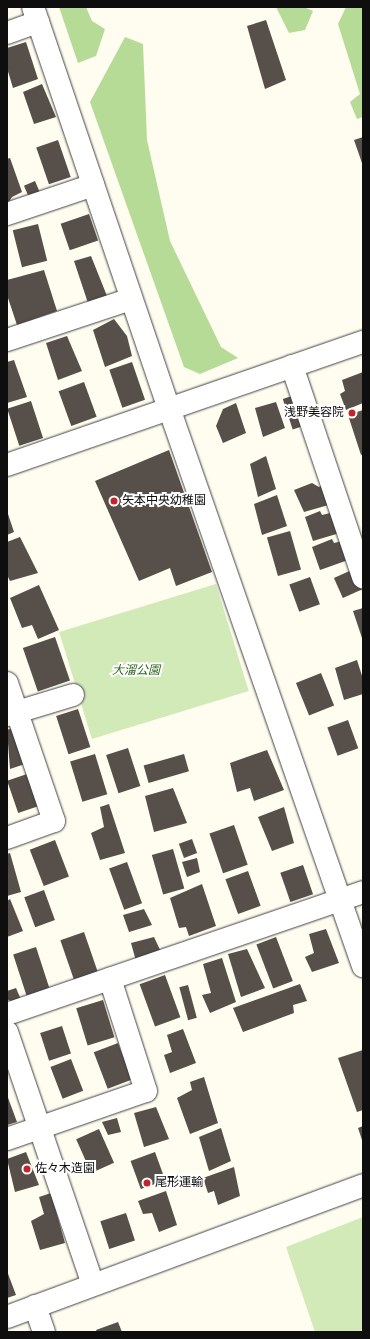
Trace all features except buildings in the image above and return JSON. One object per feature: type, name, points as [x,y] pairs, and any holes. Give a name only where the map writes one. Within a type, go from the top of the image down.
[{"type":"street","points":[[7,32],[36,14],[131,299],[363,966]]},
{"type":"street","points":[[7,214],[93,185]]},
{"type":"street","points":[[7,340],[131,299]]},
{"type":"street","points":[[7,465],[363,342]]},
{"type":"street","points":[[292,366],[363,578]]},
{"type":"street","points":[[7,683],[12,714],[54,821],[7,838]]},
{"type":"street","points":[[12,714],[73,696]]},
{"type":"street","points":[[7,1014],[363,892]]},
{"type":"street","points":[[7,1140],[146,1091],[110,978]]},
{"type":"street","points":[[7,1032],[93,1284]]},
{"type":"street","points":[[7,1317],[363,1185]]},
{"type":"street","points":[[35,1306],[44,1332]]},
{"type":"green space","points":[[59,7],[86,7],[92,21],[105,29],[96,56],[78,63]]},
{"type":"green space","points":[[276,7],[304,7],[313,11],[305,30],[289,33]]},
{"type":"green space","points":[[346,7],[363,7],[363,117],[357,119],[350,102],[360,94],[338,24]]},
{"type":"green space","points":[[125,37],[143,44],[147,140],[170,241],[221,347],[238,358],[200,374],[184,367],[90,102]]},
{"type":"green space","name":"大溜公園","points":[[216,584],[249,691],[92,739],[59,632]]},
{"type":"green space","points":[[363,1217],[363,1332],[315,1332],[286,1247]]},
{"type":"place","name":"浅野美容院","points":[[352,413]]},
{"type":"place","name":"矢本中央幼稚園","points":[[114,501]]},
{"type":"place","name":"佐々木造園","points":[[27,1169]]},
{"type":"place","name":"尾形運輸","points":[[147,1183]]}]
